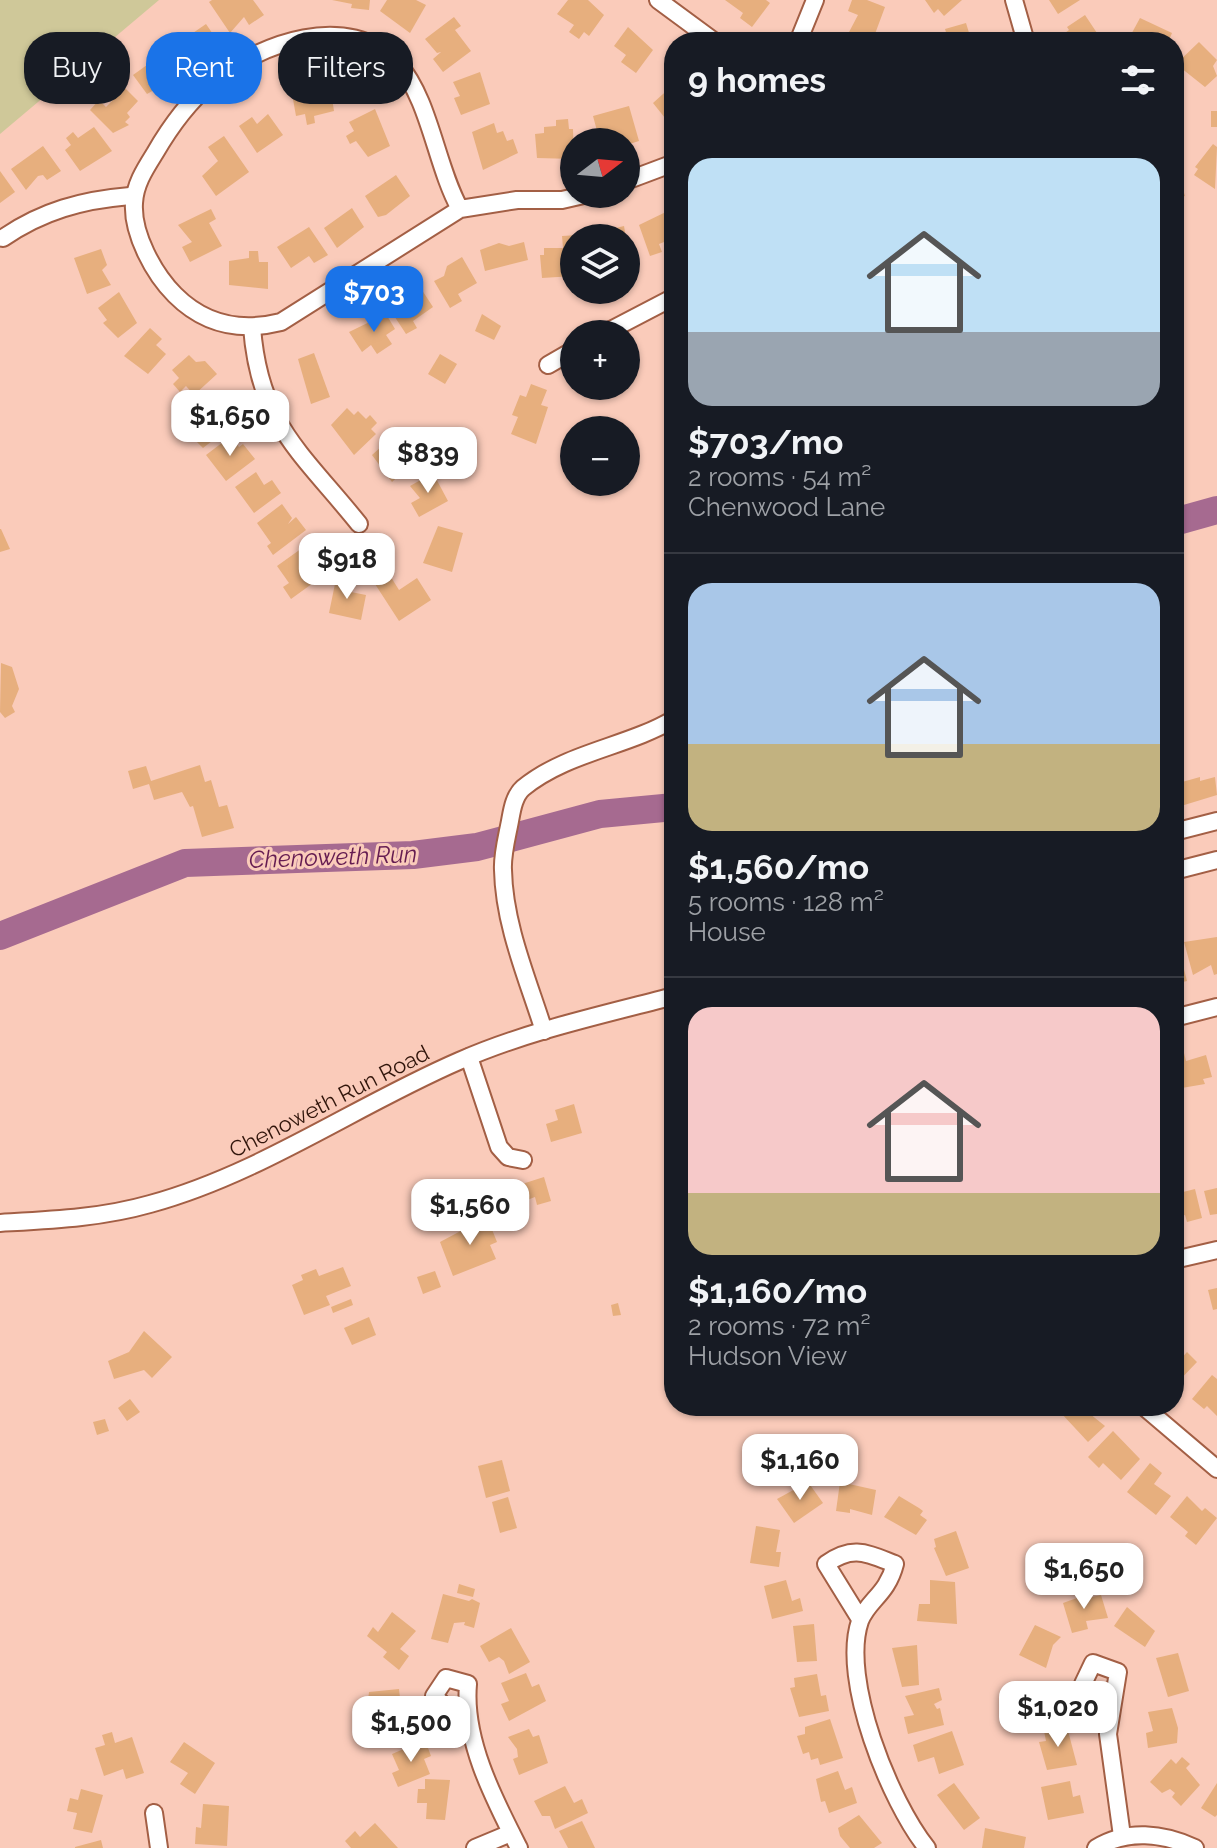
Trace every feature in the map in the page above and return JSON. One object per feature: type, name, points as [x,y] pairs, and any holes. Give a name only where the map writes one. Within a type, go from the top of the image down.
[{"type":"street","points":[[658,0],[701,32]]},
{"type":"street","points":[[802,32],[815,0]]},
{"type":"street","points":[[1014,0],[1023,32]]},
{"type":"street","points":[[460,209],[408,78],[384,52],[355,38],[337,35],[319,36],[259,53],[213,81],[170,128],[142,174],[134,200],[145,248],[170,291],[198,314],[215,321],[252,327],[281,322],[460,209],[517,200],[560,200]]},
{"type":"street","points":[[640,176],[664,167]]},
{"type":"street","points":[[3,238],[25,223],[76,203],[130,196],[134,200]]},
{"type":"street","points":[[630,320],[664,302]]},
{"type":"street","points":[[252,327],[259,381],[277,423],[359,524]]},
{"type":"street","points":[[548,365],[560,358]]},
{"type":"street","points":[[544,1031],[513,932],[504,860],[520,790],[595,749],[664,725]]},
{"type":"street","points":[[1184,829],[1217,821]]},
{"type":"street","points":[[1184,868],[1217,860]]},
{"type":"street","name":"Chenoweth Run Road","points":[[0,1223],[119,1211],[212,1184],[412,1082],[469,1057],[544,1031],[664,999]]},
{"type":"street","points":[[1184,1015],[1217,1007]]},
{"type":"street","points":[[469,1057],[499,1147],[508,1157],[523,1160]]},
{"type":"street","points":[[1184,1258],[1217,1250]]},
{"type":"street","points":[[1155,1416],[1217,1469]]},
{"type":"street","points":[[860,1619],[826,1564],[844,1551],[866,1553],[895,1564],[890,1584],[861,1618],[857,1641],[859,1678],[880,1765],[904,1816],[927,1848]]},
{"type":"street","points":[[1109,1713],[1083,1684],[1093,1663],[1118,1672],[1108,1734],[1122,1836]]},
{"type":"street","points":[[469,1730],[434,1696],[446,1678],[468,1684],[466,1708],[475,1748],[515,1841],[475,1848]]},
{"type":"street","points":[[154,1813],[159,1848]]},
{"type":"street","points":[[1096,1848],[1122,1836],[1161,1837],[1195,1848]]},
{"type":"shaded area","points":[[0,0],[159,0],[121,32],[24,32],[24,104],[36,104],[0,134]]},
{"type":"building","points":[[253,0],[264,15],[249,25],[244,17],[229,32],[209,2]]},
{"type":"building","points":[[332,0],[370,0],[369,10],[351,8],[352,4]]},
{"type":"building","points":[[387,0],[416,0],[426,5],[411,32],[380,11]]},
{"type":"building","points":[[568,0],[588,0],[604,15],[589,36],[584,32],[579,39],[569,32],[574,25],[557,14]]},
{"type":"building","points":[[725,0],[766,0],[770,3],[752,27],[740,18],[743,13]]},
{"type":"building","points":[[852,0],[867,0],[885,7],[876,32],[849,32],[858,15],[848,11]]},
{"type":"building","points":[[925,0],[962,0],[944,16],[938,9],[934,13]]},
{"type":"building","points":[[1049,0],[1080,0],[1058,14]]},
{"type":"building","points":[[1085,15],[1096,32],[1066,32],[1067,27]]},
{"type":"building","points":[[454,17],[461,26],[455,30],[471,51],[443,72],[433,59],[441,52],[437,53],[425,39]]},
{"type":"building","points":[[1140,18],[1170,32],[1132,32]]},
{"type":"building","points":[[966,23],[969,32],[946,32],[945,29]]},
{"type":"building","points":[[206,24],[211,32],[194,32]]},
{"type":"building","points":[[628,27],[653,50],[636,73],[621,62],[626,55],[614,46]]},
{"type":"building","points":[[1199,42],[1217,60],[1213,66],[1217,76],[1205,87],[1184,70],[1184,56]]},
{"type":"building","points":[[146,66],[146,93],[133,75]]},
{"type":"building","points":[[480,72],[490,104],[461,115],[454,98],[460,96],[453,82]]},
{"type":"building","points":[[130,93],[138,101],[127,113],[130,117],[125,122],[129,125],[113,133],[90,110],[95,104],[106,107],[109,104],[130,104]]},
{"type":"building","points":[[664,93],[664,117],[653,103]]},
{"type":"building","points":[[294,104],[333,104],[334,111],[314,116],[315,123],[307,125],[305,114],[296,116]]},
{"type":"building","points":[[629,106],[635,128],[596,128],[593,116]]},
{"type":"building","points":[[375,109],[390,146],[368,157],[356,141],[350,144],[346,136],[354,131],[349,122]]},
{"type":"building","points":[[1211,111],[1217,111],[1217,127],[1211,127]]},
{"type":"building","points":[[268,114],[283,135],[257,153],[239,126],[252,117],[257,124]]},
{"type":"building","points":[[568,119],[569,128],[560,128],[560,159],[537,158],[535,134],[544,133],[544,127],[556,126],[556,120]]},
{"type":"building","points":[[494,123],[497,133],[503,131],[507,141],[513,139],[518,153],[483,170],[472,132]]},
{"type":"building","points":[[94,127],[112,151],[80,171],[65,150],[71,145],[66,138],[73,132],[78,138]]},
{"type":"building","points":[[224,136],[249,172],[216,196],[202,176],[218,161],[208,147]]},
{"type":"building","points":[[1213,144],[1217,147],[1215,189],[1194,175],[1198,169],[1195,167]]},
{"type":"building","points":[[43,146],[61,171],[47,180],[43,175],[38,176],[26,190],[11,169]]},
{"type":"building","points":[[0,171],[15,192],[0,203]]},
{"type":"building","points":[[396,175],[410,196],[386,215],[378,217],[365,196]]},
{"type":"building","points":[[352,208],[364,227],[337,248],[324,228]]},
{"type":"building","points":[[211,209],[216,219],[209,223],[222,246],[190,262],[182,247],[192,242],[178,225]]},
{"type":"building","points":[[664,213],[664,242],[659,244],[662,252],[650,256],[640,225]]},
{"type":"building","points":[[309,227],[328,255],[314,263],[309,256],[291,268],[277,247]]},
{"type":"building","points":[[524,242],[528,260],[485,271],[480,250],[499,243],[509,246]]},
{"type":"building","points":[[544,248],[560,248],[560,277],[542,278],[540,255],[544,255]]},
{"type":"building","points":[[101,249],[107,265],[102,270],[111,285],[87,294],[74,258]]},
{"type":"building","points":[[249,251],[258,251],[259,262],[268,262],[268,289],[229,285],[229,261],[249,258]]},
{"type":"building","points":[[462,257],[477,283],[458,294],[462,301],[450,308],[434,281],[444,276],[447,266]]},
{"type":"building","points":[[418,284],[433,307],[413,321],[417,328],[406,334],[389,308]]},
{"type":"building","points":[[119,292],[137,323],[118,338],[103,323],[107,320],[98,308]]},
{"type":"building","points":[[386,314],[395,329],[386,335],[392,344],[377,354],[371,345],[362,352],[349,332]]},
{"type":"building","points":[[482,314],[501,326],[494,340],[475,331]]},
{"type":"building","points":[[150,328],[162,339],[156,345],[166,354],[148,374],[124,356]]},
{"type":"building","points":[[314,353],[330,397],[311,404],[298,359]]},
{"type":"building","points":[[440,354],[457,364],[445,384],[428,374]]},
{"type":"building","points":[[189,355],[196,362],[205,361],[217,374],[194,395],[186,386],[180,392],[173,384],[179,378],[172,370]]},
{"type":"building","points":[[531,384],[547,390],[541,405],[548,407],[536,444],[511,434],[518,417],[512,415],[520,395],[526,397]]},
{"type":"building","points":[[211,401],[234,424],[203,448],[188,433],[195,427],[188,419]]},
{"type":"building","points":[[347,408],[354,415],[358,411],[366,419],[370,415],[377,423],[371,429],[376,434],[354,455],[331,425]]},
{"type":"building","points":[[394,435],[410,453],[413,450],[419,457],[392,482],[372,455]]},
{"type":"building","points":[[231,436],[239,447],[243,444],[255,459],[226,481],[206,455]]},
{"type":"building","points":[[256,472],[264,485],[272,480],[281,493],[254,513],[235,487]]},
{"type":"building","points":[[433,473],[448,501],[419,517],[411,503],[420,498],[410,486]]},
{"type":"building","points":[[282,504],[292,518],[288,524],[296,517],[306,530],[273,555],[267,546],[271,543],[257,523]]},
{"type":"building","points":[[438,526],[463,533],[452,572],[423,563]]},
{"type":"building","points":[[0,529],[10,549],[0,552]]},
{"type":"building","points":[[305,546],[315,560],[310,563],[320,578],[291,599],[283,587],[289,583],[277,566]]},
{"type":"building","points":[[389,574],[399,590],[417,578],[431,600],[399,621],[375,584]]},
{"type":"building","points":[[336,579],[353,583],[351,592],[366,595],[361,620],[329,613]]},
{"type":"building","points":[[1,663],[12,667],[19,689],[12,706],[15,712],[5,718],[0,712]]},
{"type":"building","points":[[200,765],[205,782],[211,780],[219,807],[227,805],[234,828],[202,837],[193,806],[190,807],[182,792],[154,800],[149,784],[133,789],[128,771],[146,766],[151,781]]},
{"type":"building","points":[[1215,777],[1217,795],[1184,805],[1184,781]]},
{"type":"building","points":[[1217,937],[1217,974],[1214,975],[1211,965],[1193,975],[1184,942]]},
{"type":"building","points":[[1184,1053],[1186,1061],[1206,1055],[1212,1077],[1203,1079],[1205,1084],[1184,1088]]},
{"type":"building","points":[[574,1104],[582,1133],[551,1142],[546,1124],[558,1120],[555,1110]]},
{"type":"building","points":[[544,1177],[551,1201],[537,1205],[535,1197],[527,1200],[522,1184]]},
{"type":"building","points":[[1217,1188],[1217,1214],[1210,1215],[1204,1191]]},
{"type":"building","points":[[1195,1189],[1202,1218],[1187,1222],[1184,1192]]},
{"type":"building","points":[[487,1217],[497,1242],[490,1245],[496,1259],[453,1276],[440,1242]]},
{"type":"building","points":[[343,1267],[351,1286],[326,1296],[330,1305],[304,1315],[292,1285],[303,1280],[301,1275],[316,1269],[319,1276]]},
{"type":"building","points":[[435,1271],[441,1287],[423,1294],[417,1277]]},
{"type":"building","points":[[1217,1288],[1217,1309],[1213,1310],[1208,1290]]},
{"type":"building","points":[[351,1299],[353,1305],[333,1313],[331,1307]]},
{"type":"building","points":[[618,1303],[621,1315],[613,1316],[611,1305]]},
{"type":"building","points":[[369,1317],[376,1335],[352,1345],[344,1328]]},
{"type":"building","points":[[144,1331],[172,1357],[152,1378],[144,1370],[114,1379],[108,1361],[129,1352]]},
{"type":"building","points":[[1187,1352],[1197,1362],[1184,1376],[1184,1355]]},
{"type":"building","points":[[1212,1375],[1217,1379],[1217,1416],[1207,1406],[1204,1409],[1192,1399]]},
{"type":"building","points":[[130,1399],[140,1412],[127,1421],[118,1408]]},
{"type":"building","points":[[1064,1416],[1092,1416],[1105,1426],[1088,1442]]},
{"type":"building","points":[[105,1419],[109,1431],[97,1435],[93,1422]]},
{"type":"building","points":[[1113,1431],[1140,1459],[1121,1480],[1103,1463],[1099,1468],[1088,1457]]},
{"type":"building","points":[[502,1460],[510,1491],[486,1498],[478,1466]]},
{"type":"building","points":[[1150,1463],[1162,1473],[1154,1484],[1171,1496],[1156,1515],[1127,1492]]},
{"type":"building","points":[[808,1482],[823,1503],[794,1523],[777,1499]]},
{"type":"building","points":[[840,1482],[876,1490],[872,1515],[850,1509],[850,1513],[836,1511]]},
{"type":"building","points":[[899,1496],[923,1511],[920,1515],[927,1520],[916,1535],[884,1517]]},
{"type":"building","points":[[1187,1496],[1202,1511],[1205,1508],[1217,1518],[1196,1545],[1185,1536],[1188,1532],[1170,1517]]},
{"type":"building","points":[[508,1497],[517,1528],[500,1533],[492,1502]]},
{"type":"building","points":[[756,1526],[780,1530],[776,1552],[781,1552],[779,1567],[750,1563]]},
{"type":"building","points":[[956,1531],[969,1568],[946,1576],[934,1548],[934,1539]]},
{"type":"building","points":[[786,1580],[792,1601],[800,1598],[803,1611],[772,1619],[764,1586]]},
{"type":"building","points":[[930,1580],[955,1582],[957,1624],[917,1621],[919,1604],[930,1604]]},
{"type":"building","points":[[459,1584],[475,1589],[473,1597],[457,1593]]},
{"type":"building","points":[[1091,1593],[1092,1597],[1101,1595],[1108,1618],[1086,1621],[1088,1629],[1072,1633],[1063,1603]]},
{"type":"building","points":[[443,1594],[480,1603],[474,1628],[464,1625],[465,1622],[454,1623],[448,1643],[431,1639]]},
{"type":"building","points":[[1127,1607],[1155,1631],[1145,1647],[1114,1626]]},
{"type":"building","points":[[392,1612],[416,1631],[400,1649],[409,1656],[399,1670],[383,1657],[387,1652],[367,1636],[373,1627],[378,1632]]},
{"type":"building","points":[[814,1624],[817,1661],[797,1662],[793,1626]]},
{"type":"building","points":[[1035,1625],[1061,1637],[1053,1645],[1046,1668],[1019,1655]]},
{"type":"building","points":[[511,1628],[530,1662],[509,1674],[504,1661],[499,1657],[489,1662],[480,1646]]},
{"type":"building","points":[[917,1645],[919,1685],[902,1687],[892,1648]]},
{"type":"building","points":[[1178,1653],[1189,1691],[1168,1697],[1156,1658]]},
{"type":"building","points":[[526,1673],[532,1687],[539,1684],[546,1701],[509,1721],[501,1704],[509,1701],[501,1683]]},
{"type":"building","points":[[817,1674],[821,1696],[826,1695],[829,1711],[799,1717],[790,1688],[795,1687],[794,1678]]},
{"type":"building","points":[[1044,1682],[1048,1704],[1054,1703],[1056,1719],[1023,1724],[1022,1718],[1016,1716],[1016,1711],[1021,1708],[1014,1691],[1018,1691],[1017,1686]]},
{"type":"building","points":[[939,1688],[942,1700],[934,1704],[937,1709],[940,1708],[944,1725],[908,1734],[904,1717],[914,1715],[905,1696]]},
{"type":"building","points":[[399,1689],[401,1707],[394,1707],[399,1729],[373,1732],[367,1708],[369,1692]]},
{"type":"building","points":[[1172,1708],[1178,1728],[1177,1743],[1148,1748],[1146,1733],[1153,1731],[1148,1712]]},
{"type":"building","points":[[830,1719],[843,1758],[820,1765],[818,1758],[811,1760],[809,1752],[803,1754],[797,1736],[805,1734],[805,1727]]},
{"type":"building","points":[[1067,1727],[1077,1765],[1047,1770],[1039,1742],[1046,1741],[1044,1731]]},
{"type":"building","points":[[529,1729],[533,1737],[539,1735],[548,1763],[519,1775],[513,1759],[518,1757],[517,1749],[508,1737]]},
{"type":"building","points":[[952,1731],[964,1765],[939,1774],[934,1757],[918,1762],[913,1745]]},
{"type":"building","points":[[112,1732],[115,1743],[132,1737],[144,1773],[126,1779],[123,1769],[104,1776],[95,1748],[105,1745],[102,1735]]},
{"type":"building","points":[[425,1740],[431,1756],[424,1759],[430,1774],[398,1787],[392,1773],[399,1770],[392,1754]]},
{"type":"building","points":[[184,1742],[215,1763],[195,1794],[180,1784],[188,1773],[170,1762]]},
{"type":"building","points":[[1182,1757],[1190,1764],[1186,1768],[1200,1785],[1181,1806],[1172,1797],[1175,1793],[1170,1789],[1162,1793],[1150,1782],[1171,1759],[1176,1764]]},
{"type":"building","points":[[838,1771],[845,1790],[852,1787],[857,1803],[829,1813],[825,1801],[821,1802],[816,1779]]},
{"type":"building","points":[[425,1779],[450,1780],[445,1820],[426,1819],[427,1803],[417,1803],[418,1789],[425,1789]]},
{"type":"building","points":[[1070,1781],[1073,1797],[1080,1795],[1084,1813],[1048,1820],[1041,1787]]},
{"type":"building","points":[[954,1783],[980,1818],[964,1830],[937,1795]]},
{"type":"building","points":[[1217,1783],[1217,1815],[1215,1817],[1201,1808]]},
{"type":"building","points":[[565,1786],[574,1803],[582,1799],[588,1813],[555,1829],[550,1816],[542,1816],[534,1801]]},
{"type":"building","points":[[81,1789],[103,1795],[92,1833],[73,1829],[77,1813],[67,1811],[70,1798],[78,1800]]},
{"type":"building","points":[[203,1804],[229,1806],[227,1846],[195,1844],[196,1827],[201,1828]]},
{"type":"building","points":[[859,1815],[882,1843],[874,1848],[850,1848],[840,1836],[838,1828]]},
{"type":"building","points":[[582,1821],[595,1848],[568,1848],[559,1831]]},
{"type":"building","points":[[375,1823],[398,1848],[351,1848],[345,1841],[355,1831],[360,1837]]},
{"type":"building","points":[[985,1828],[1026,1837],[1024,1848],[982,1848]]},
{"type":"building","points":[[101,1840],[103,1848],[75,1848],[75,1847]]},
{"type":"waterway","name":"Chenoweth Run","points":[[1184,519],[1217,510]]},
{"type":"waterway","name":"Chenoweth Run","points":[[0,936],[185,863],[413,855],[477,847],[600,814],[664,808]]}]
